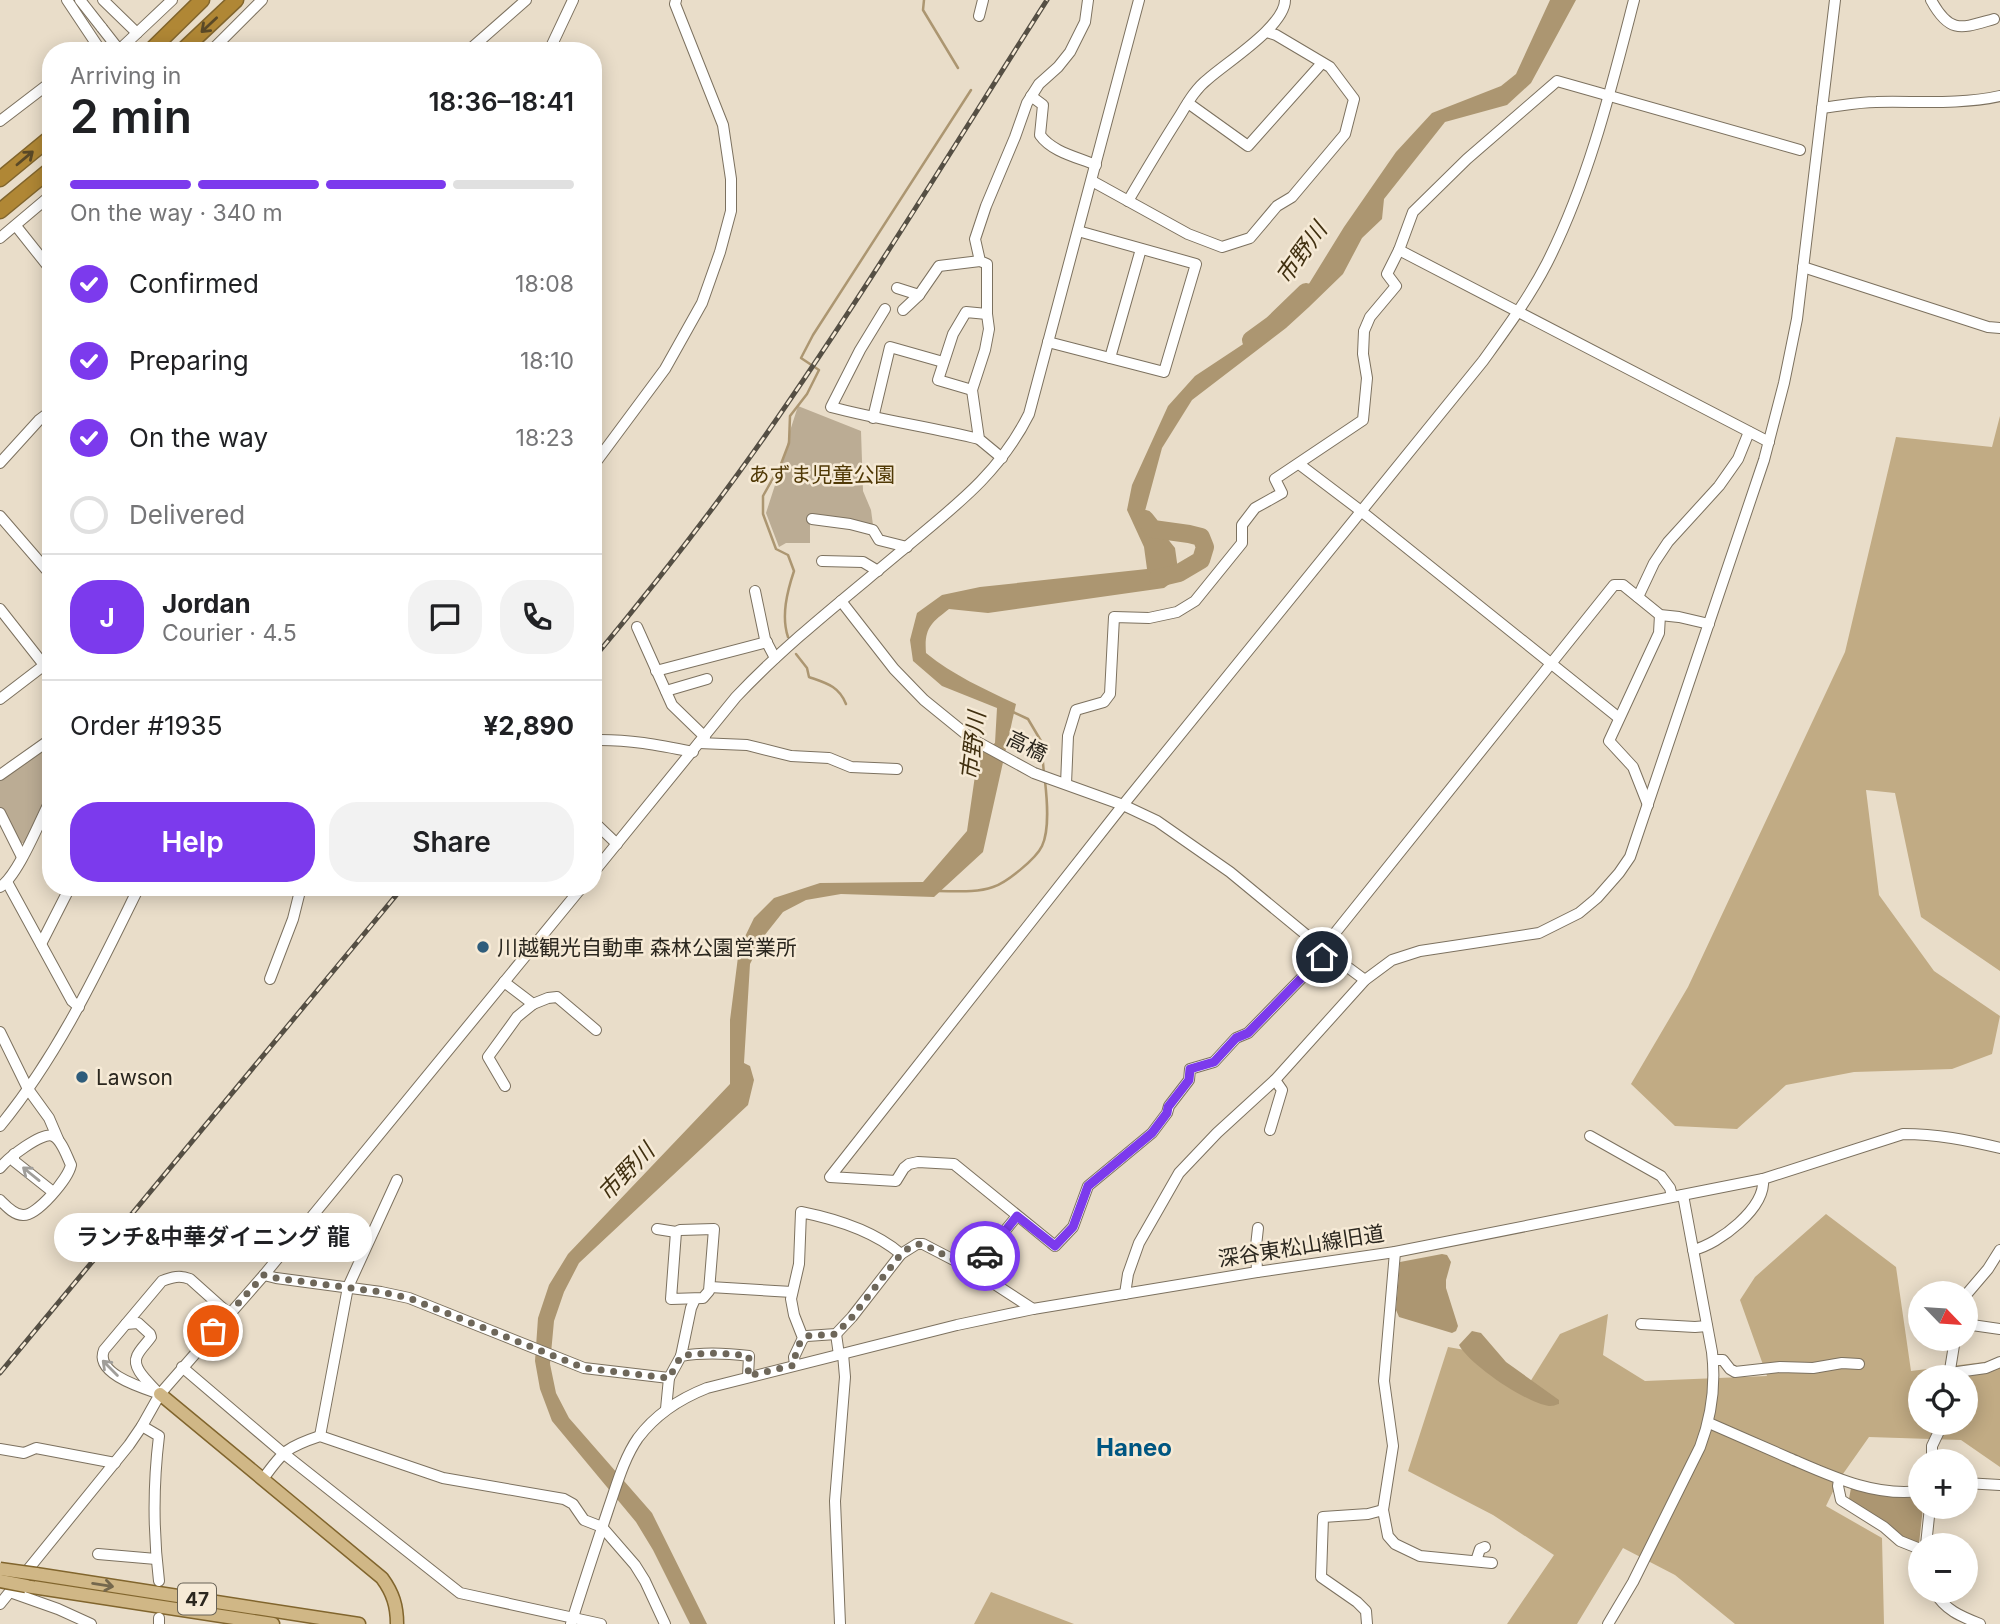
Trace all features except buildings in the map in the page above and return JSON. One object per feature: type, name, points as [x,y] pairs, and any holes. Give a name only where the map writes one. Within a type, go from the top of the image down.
[{"type":"highway","points":[[159,42],[202,0]]},
{"type":"highway","points":[[192,42],[236,0]]},
{"type":"highway","points":[[0,179],[42,144]]},
{"type":"highway","points":[[0,211],[42,176]]},
{"type":"main road","points":[[160,1394],[382,1578],[395,1602],[397,1624]]},
{"type":"main road","name":"47","points":[[0,1569],[359,1624]]},
{"type":"main road","name":"47","points":[[0,1581],[273,1624]]},
{"type":"street","points":[[67,0],[92,42]]},
{"type":"street","points":[[80,0],[112,42]]},
{"type":"street","points":[[103,0],[138,33]]},
{"type":"street","points":[[128,42],[172,0]]},
{"type":"street","points":[[220,42],[262,0]]},
{"type":"street","points":[[478,42],[526,0]]},
{"type":"street","points":[[552,42],[573,0]]},
{"type":"street","points":[[602,454],[665,369],[702,303],[731,211],[731,179],[723,125],[675,4],[676,0]]},
{"type":"street","points":[[979,16],[983,0]]},
{"type":"street","points":[[980,261],[975,239],[1027,103],[1039,84],[1070,52],[1085,22],[1088,0]]},
{"type":"street","points":[[602,862],[736,697],[775,658],[961,502],[988,476],[1017,438],[1029,414],[1139,0]]},
{"type":"street","points":[[1128,201],[1155,154],[1205,81],[1267,32],[1285,3],[1273,0]]},
{"type":"street","points":[[1634,0],[1609,94],[1567,221],[1546,265],[1518,312],[1474,372],[1123,805],[830,1177],[896,1181],[904,1168],[918,1161],[954,1164],[1055,1246],[1073,1227],[1088,1186],[1152,1133],[1189,1080],[1190,1069],[1214,1062],[1236,1038],[1248,1033],[1325,950],[1614,585],[1623,585],[1660,615],[1709,624]]},
{"type":"street","points":[[1125,1294],[1128,1274],[1139,1243],[1179,1173],[1207,1142],[1275,1080],[1365,980],[1392,960],[1420,951],[1539,933],[1579,913],[1608,888],[1630,857],[1769,442],[1794,331],[1835,0]]},
{"type":"street","points":[[1931,0],[1937,11],[1956,27],[1962,28],[1994,19]]},
{"type":"street","points":[[1092,181],[1188,234],[1222,247],[1250,238],[1277,206],[1292,197],[1345,134],[1354,99],[1330,67],[1267,32]]},
{"type":"street","points":[[1188,103],[1248,146],[1322,63]]},
{"type":"street","points":[[1066,784],[1068,736],[1076,710],[1104,702],[1110,694],[1114,617],[1149,618],[1177,612],[1195,601],[1242,543],[1242,525],[1248,516],[1255,508],[1282,493],[1275,479],[1363,420],[1367,378],[1363,354],[1364,331],[1370,317],[1396,286],[1387,274],[1413,212],[1466,159],[1557,81],[1801,150]]},
{"type":"street","points":[[0,121],[42,89]]},
{"type":"street","points":[[1031,96],[1044,105],[1040,135],[1044,141],[1060,151],[1096,165]]},
{"type":"street","points":[[1822,108],[1874,102],[1958,102],[2000,96]]},
{"type":"street","points":[[0,238],[42,203]]},
{"type":"street","points":[[16,226],[42,259]]},
{"type":"street","points":[[1048,342],[1164,372],[1196,264],[1078,231]]},
{"type":"street","points":[[1110,358],[1141,249]]},
{"type":"street","points":[[1399,250],[1769,442]]},
{"type":"street","points":[[903,310],[919,295],[939,265],[980,261],[987,264],[989,329],[972,390],[979,439]]},
{"type":"street","points":[[1803,267],[1988,327],[2000,328]]},
{"type":"street","points":[[897,288],[919,295]]},
{"type":"street","points":[[885,309],[831,407],[979,439],[1002,458]]},
{"type":"street","points":[[972,390],[938,380],[953,334],[966,312],[987,314]]},
{"type":"street","points":[[873,418],[890,347],[943,362]]},
{"type":"street","points":[[0,463],[42,417]]},
{"type":"street","points":[[1638,597],[1654,563],[1668,542],[1719,486],[1738,459],[1749,432]]},
{"type":"street","points":[[1298,464],[1361,511],[1619,718]]},
{"type":"street","points":[[0,516],[42,565]]},
{"type":"street","points":[[812,519],[873,530],[879,540],[906,547]]},
{"type":"street","points":[[822,561],[863,562],[878,571]]},
{"type":"street","points":[[755,591],[767,642],[775,658]]},
{"type":"street","name":"高橋","points":[[841,601],[894,669],[924,700],[972,739],[1034,773],[1123,805],[1157,821],[1230,872],[1365,980]]},
{"type":"street","points":[[0,609],[42,656]]},
{"type":"street","points":[[1648,805],[1633,767],[1609,741],[1659,633],[1660,615]]},
{"type":"street","points":[[637,627],[672,705],[699,744]]},
{"type":"street","points":[[656,671],[767,642]]},
{"type":"street","points":[[0,699],[42,668]]},
{"type":"street","points":[[666,691],[707,679]]},
{"type":"street","points":[[602,740],[747,745],[791,756],[829,758],[851,767],[897,769]]},
{"type":"street","points":[[0,775],[42,745]]},
{"type":"street","points":[[0,813],[22,857]]},
{"type":"street","points":[[42,817],[4,885],[72,1001],[79,1007]]},
{"type":"street","points":[[602,830],[617,844]]},
{"type":"street","points":[[41,944],[65,896]]},
{"type":"street","points":[[0,1126],[28,1090],[69,1027],[134,896]]},
{"type":"street","points":[[270,979],[299,896]]},
{"type":"street","points":[[0,1604],[115,1462],[142,1426],[160,1394],[228,1313],[264,1275],[575,896]]},
{"type":"street","points":[[504,982],[533,1004]]},
{"type":"street","points":[[505,1087],[488,1057],[517,1017],[533,1004],[557,997],[596,1030]]},
{"type":"street","points":[[0,1032],[28,1090],[49,1118],[70,1169],[38,1209],[29,1214],[17,1214],[0,1200]]},
{"type":"street","points":[[1270,1130],[1282,1090],[1275,1080]]},
{"type":"street","points":[[38,1105],[43,1123],[41,1137]]},
{"type":"street","points":[[0,1168],[14,1154],[41,1137],[48,1135],[59,1142]]},
{"type":"street","name":"深谷東松山線旧道","points":[[604,1523],[630,1453],[650,1423],[684,1397],[748,1376],[1033,1309],[1395,1252],[1763,1179],[1903,1135],[1960,1138],[2000,1148]]},
{"type":"street","points":[[1590,1136],[1661,1176],[1678,1196],[1693,1250],[1713,1360],[1714,1397],[1709,1423],[1700,1447],[1640,1570],[1608,1624]]},
{"type":"street","points":[[14,1154],[15,1161],[53,1192]]},
{"type":"street","points":[[1693,1250],[1702,1248],[1743,1221],[1764,1187],[1763,1179]]},
{"type":"street","points":[[320,1436],[348,1287],[397,1180]]},
{"type":"street","points":[[803,1338],[794,1315],[792,1292],[799,1264],[802,1212],[826,1217],[852,1227],[883,1241],[901,1254]]},
{"type":"street","points":[[973,1270],[1017,1216]]},
{"type":"street","points":[[1257,1272],[1258,1228]]},
{"type":"street","points":[[657,1229],[676,1232],[714,1229],[710,1287],[703,1298],[671,1299],[676,1232]]},
{"type":"street","points":[[795,1365],[794,1357],[803,1338],[836,1334],[901,1254],[917,1244],[923,1244],[973,1270],[1033,1309]]},
{"type":"street","points":[[1978,1281],[2000,1250]]},
{"type":"street","points":[[1395,1252],[1384,1381],[1393,1446],[1383,1510],[1388,1536],[1400,1547],[1427,1558],[1492,1563]]},
{"type":"street","points":[[264,1275],[409,1298],[584,1368],[669,1378]]},
{"type":"street","points":[[160,1394],[120,1378],[102,1361],[104,1350],[137,1310],[162,1281],[183,1276],[190,1279],[228,1313]]},
{"type":"street","points":[[710,1287],[792,1292]]},
{"type":"street","points":[[666,1409],[669,1378],[681,1356],[695,1299]]},
{"type":"street","points":[[137,1310],[138,1323],[148,1330],[150,1337],[138,1354],[136,1366],[160,1394]]},
{"type":"street","points":[[126,1324],[138,1323]]},
{"type":"street","points":[[1641,1324],[1707,1326]]},
{"type":"street","points":[[1978,1326],[2000,1329]]},
{"type":"street","points":[[836,1334],[845,1377],[835,1502],[840,1624]]},
{"type":"street","points":[[681,1356],[700,1353],[749,1356],[748,1376]]},
{"type":"street","points":[[1713,1360],[1723,1360],[1735,1372],[1859,1364]]},
{"type":"street","points":[[1978,1370],[2000,1362]]},
{"type":"street","points":[[182,1367],[283,1453],[460,1593],[572,1620],[601,1624]]},
{"type":"street","points":[[1709,1423],[1839,1480],[1870,1488],[1908,1492]]},
{"type":"street","points":[[142,1426],[159,1436],[154,1478],[159,1581]]},
{"type":"street","points":[[263,1479],[283,1453],[320,1436],[443,1478],[564,1499],[573,1504],[584,1520],[604,1523],[635,1564],[665,1624]]},
{"type":"street","points":[[0,1449],[24,1453],[36,1448],[115,1462]]},
{"type":"street","points":[[1839,1480],[1841,1500],[1908,1544]]},
{"type":"street","points":[[1978,1484],[2000,1485]]},
{"type":"street","points":[[1367,1624],[1366,1611],[1321,1577],[1323,1517],[1368,1514],[1383,1510]]},
{"type":"street","points":[[572,1620],[604,1523]]},
{"type":"street","points":[[1476,1561],[1480,1549],[1485,1547]]},
{"type":"street","points":[[98,1554],[156,1559]]},
{"type":"street","points":[[10,1592],[91,1624]]},
{"type":"street","points":[[1941,1603],[1962,1617],[1980,1624]]},
{"type":"green space","name":"あずま児童公園","points":[[798,406],[861,431],[863,491],[871,510],[873,525],[810,517],[810,543],[786,543],[779,547],[766,513]]},
{"type":"green space","points":[[42,749],[42,809],[25,843],[18,843],[0,809],[0,781]]},
{"type":"shaded area","points":[[1550,0],[1576,0],[1531,83],[1507,105],[1445,122],[1384,199],[1382,219],[1362,238],[1343,274],[1286,328],[1192,400],[1162,448],[1145,511],[1175,548],[1179,577],[1164,588],[988,613],[949,609],[933,622],[926,638],[926,653],[958,675],[1016,704],[983,852],[934,897],[841,894],[806,900],[783,912],[764,936],[750,964],[744,1063],[750,1066],[754,1080],[748,1105],[579,1263],[564,1292],[554,1321],[550,1364],[556,1393],[569,1418],[652,1513],[707,1624],[690,1624],[636,1522],[552,1421],[540,1389],[535,1361],[538,1318],[549,1285],[568,1254],[730,1084],[730,1020],[739,949],[754,918],[774,898],[820,883],[923,882],[967,831],[978,755],[995,743],[997,708],[942,686],[913,661],[910,640],[917,613],[942,595],[980,587],[1147,569],[1144,547],[1127,510],[1132,485],[1168,406],[1195,376],[1281,319],[1307,287],[1344,227],[1396,152],[1432,113],[1501,86],[1516,74]]},
{"type":"shaded area","points":[[2000,416],[2000,971],[1921,917],[1895,793],[1866,790],[1879,895],[1934,971],[2000,1016],[1992,1054],[1952,1069],[1854,1072],[1786,1085],[1737,1129],[1675,1126],[1631,1084],[1688,987],[1845,652],[1896,437],[1992,447]]},
{"type":"shaded area","points":[[1826,1214],[1896,1267],[1910,1365],[1908,1365],[1908,1435],[1978,1435],[1978,1365],[1960,1365],[2000,1360],[2000,1467],[1978,1452],[1978,1449],[1961,1440],[1869,1437],[1838,1481],[1826,1506],[1882,1538],[1884,1624],[1735,1624],[1675,1575],[1623,1548],[1577,1624],[1507,1624],[1554,1555],[1493,1515],[1408,1471],[1448,1347],[1482,1353],[1525,1390],[1560,1334],[1608,1314],[1603,1355],[1645,1381],[1767,1376],[1740,1300],[1755,1277]]},
{"type":"shaded area","points":[[1447,1255],[1451,1262],[1446,1288],[1458,1326],[1452,1333],[1399,1317],[1396,1310],[1400,1262]]},
{"type":"shaded area","points":[[1472,1331],[1481,1333],[1506,1362],[1559,1400],[1559,1404],[1549,1406],[1527,1398],[1474,1363],[1459,1345]]},
{"type":"shaded area","points":[[1851,1488],[1893,1497],[1908,1497],[1908,1519],[1922,1519],[1920,1533],[1908,1533],[1908,1540],[1903,1538],[1890,1525],[1849,1499]]},
{"type":"shaded area","points":[[991,1592],[1074,1624],[974,1624]]},
{"type":"waterway","points":[[924,0],[923,10],[958,68]]},
{"type":"waterway","points":[[788,637],[785,612],[794,571],[788,555],[776,549],[763,514],[763,496],[789,443],[790,416],[807,394],[819,370],[801,358],[813,335],[971,90]]},
{"type":"waterway","name":"市野川","points":[[1251,340],[1273,324],[1306,292]]},
{"type":"waterway","name":"市野川","points":[[1145,519],[1153,529],[1201,537],[1205,547],[1201,560],[1179,573],[1158,578]]},
{"type":"waterway","points":[[796,654],[807,668],[809,677],[836,689],[846,704]]},
{"type":"waterway","points":[[1011,711],[1028,719],[1041,741],[1044,774]]},
{"type":"waterway","points":[[938,891],[973,891],[999,885],[1034,857],[1045,839],[1045,781]]},
{"type":"railway","points":[[602,648],[638,605],[765,436],[873,274],[1047,0]]},
{"type":"railway","points":[[0,1373],[396,896]]},
{"type":"way so far","points":[[213,1331],[264,1275],[409,1298],[584,1368],[669,1378],[681,1356],[722,1353],[749,1356],[748,1376],[795,1365],[794,1357],[803,1338],[807,1336],[836,1334],[901,1254],[909,1248],[923,1244],[973,1270],[985,1256]]},
{"type":"place","name":"川越観光自動車 森林公園営業所","points":[[483,947]]},
{"type":"place","name":"Lawson","points":[[82,1077]]},
{"type":"place","name":"ランチ&中華ダイニング 龍","points":[[213,1331]]},
{"type":"district","name":"Haneo","points":[[1134,1447]]},
{"type":"route","points":[[985,1256],[1017,1216],[1055,1246],[1073,1227],[1088,1186],[1152,1133],[1189,1080],[1190,1069],[1214,1062],[1236,1038],[1248,1033],[1322,957]]}]
